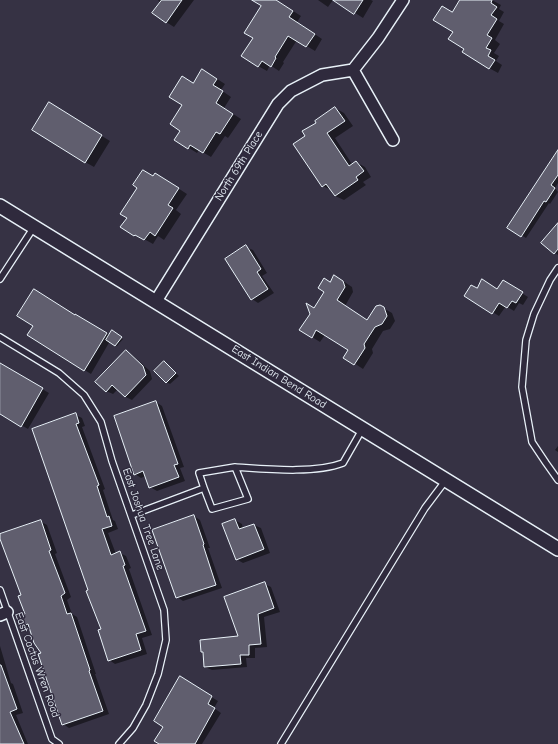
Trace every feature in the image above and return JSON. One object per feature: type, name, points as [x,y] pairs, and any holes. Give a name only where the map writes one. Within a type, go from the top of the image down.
[{"type":"street","points":[[393,140],[354,70],[378,38],[403,0]]},
{"type":"street","name":"North 69th Place","points":[[156,301],[278,104],[291,91],[322,75],[354,70]]},
{"type":"street","name":"East Indian Bend Road","points":[[0,206],[558,548]]},
{"type":"lane","points":[[0,278],[34,227]]},
{"type":"lane","points":[[558,268],[550,280],[534,314],[526,340],[522,387],[532,442],[558,480]]},
{"type":"lane","name":"East Joshua Tree Lane","points":[[0,337],[59,373],[84,395],[101,422],[112,461],[164,610],[166,640],[158,674],[146,705],[133,728],[118,744]]},
{"type":"lane","points":[[235,468],[248,499],[212,509],[199,473],[235,468],[280,470],[332,468],[343,464],[363,428]]},
{"type":"lane","points":[[281,744],[425,508],[446,480]]},
{"type":"lane","points":[[132,515],[204,488]]},
{"type":"lane","name":"East Cactus Wren Road","points":[[0,590],[4,613],[52,739],[59,744]]},
{"type":"building","points":[[162,0],[182,0],[166,23],[152,13]]},
{"type":"building","points":[[252,0],[276,0],[293,11],[289,17],[315,34],[306,47],[288,36],[275,57],[276,58],[271,67],[262,61],[258,67],[241,56],[253,38],[244,33],[261,6]]},
{"type":"building","points":[[333,0],[363,0],[354,14]]},
{"type":"building","points":[[460,0],[492,0],[491,3],[497,7],[491,15],[497,19],[487,35],[492,38],[486,48],[491,50],[488,56],[495,60],[489,69],[462,52],[464,49],[448,39],[453,32],[433,20],[442,6],[452,12]]},
{"type":"building","points":[[202,69],[217,79],[213,85],[223,91],[216,103],[233,114],[220,134],[216,132],[203,153],[190,145],[188,149],[174,140],[180,131],[170,124],[182,105],[169,97],[182,76],[193,83]]},
{"type":"building","points":[[49,102],[102,135],[85,163],[32,130]]},
{"type":"building","points":[[335,107],[345,121],[327,133],[349,166],[356,161],[364,171],[356,177],[358,180],[335,196],[326,184],[322,187],[293,144],[305,136],[302,131],[316,123],[315,121]]},
{"type":"building","points":[[558,150],[558,175],[551,185],[555,188],[546,202],[544,201],[521,237],[507,228]]},
{"type":"building","points":[[143,170],[153,176],[155,173],[179,188],[168,205],[173,208],[155,236],[150,232],[144,240],[135,235],[134,236],[120,227],[127,218],[120,214],[137,188],[133,185]]},
{"type":"building","points":[[558,223],[558,249],[554,254],[541,243]]},
{"type":"building","points":[[246,245],[261,269],[257,272],[268,289],[251,300],[225,259]]},
{"type":"building","points":[[334,275],[343,281],[345,287],[337,300],[367,320],[376,306],[380,305],[384,307],[387,316],[382,324],[375,327],[364,344],[365,348],[354,365],[343,358],[348,350],[316,330],[312,338],[299,330],[310,314],[306,303],[314,308],[324,292],[318,288],[324,278],[330,282]]},
{"type":"building","points":[[482,279],[497,289],[503,280],[523,292],[516,303],[512,301],[507,308],[499,303],[492,314],[464,296],[471,285],[477,288]]},
{"type":"building","points":[[34,289],[107,333],[84,371],[27,335],[33,326],[17,316]]},
{"type":"building","points":[[112,330],[122,337],[115,346],[106,340]]},
{"type":"building","points":[[126,350],[143,366],[146,375],[125,397],[112,385],[106,392],[95,382]]},
{"type":"building","points":[[164,361],[176,373],[166,383],[154,371]]},
{"type":"building","points":[[0,363],[43,388],[21,427],[0,414]]},
{"type":"building","points":[[156,401],[178,464],[174,465],[179,477],[149,488],[143,471],[134,475],[114,416]]},
{"type":"building","points":[[76,413],[79,423],[76,424],[99,485],[97,486],[107,517],[109,516],[112,526],[102,529],[111,555],[120,551],[125,565],[123,566],[146,631],[136,634],[141,650],[108,661],[98,630],[101,629],[86,591],[88,590],[32,429]]},
{"type":"building","points":[[194,515],[216,585],[176,598],[152,530]]},
{"type":"building","points":[[235,519],[239,529],[254,524],[264,549],[236,560],[222,524]]},
{"type":"building","points":[[41,520],[51,550],[49,551],[65,593],[61,596],[67,614],[71,613],[103,711],[62,725],[38,654],[41,653],[34,643],[28,624],[23,626],[21,617],[25,614],[18,596],[21,595],[0,539],[0,534]]},
{"type":"building","points":[[265,582],[274,608],[258,614],[261,644],[249,645],[249,655],[240,655],[241,664],[204,667],[203,652],[201,652],[200,640],[238,636],[224,597]]},
{"type":"building","points":[[0,665],[17,709],[10,712],[24,744],[0,744]]},
{"type":"building","points":[[180,676],[212,696],[208,704],[215,708],[195,744],[159,744],[154,741],[163,727],[154,721]]}]
